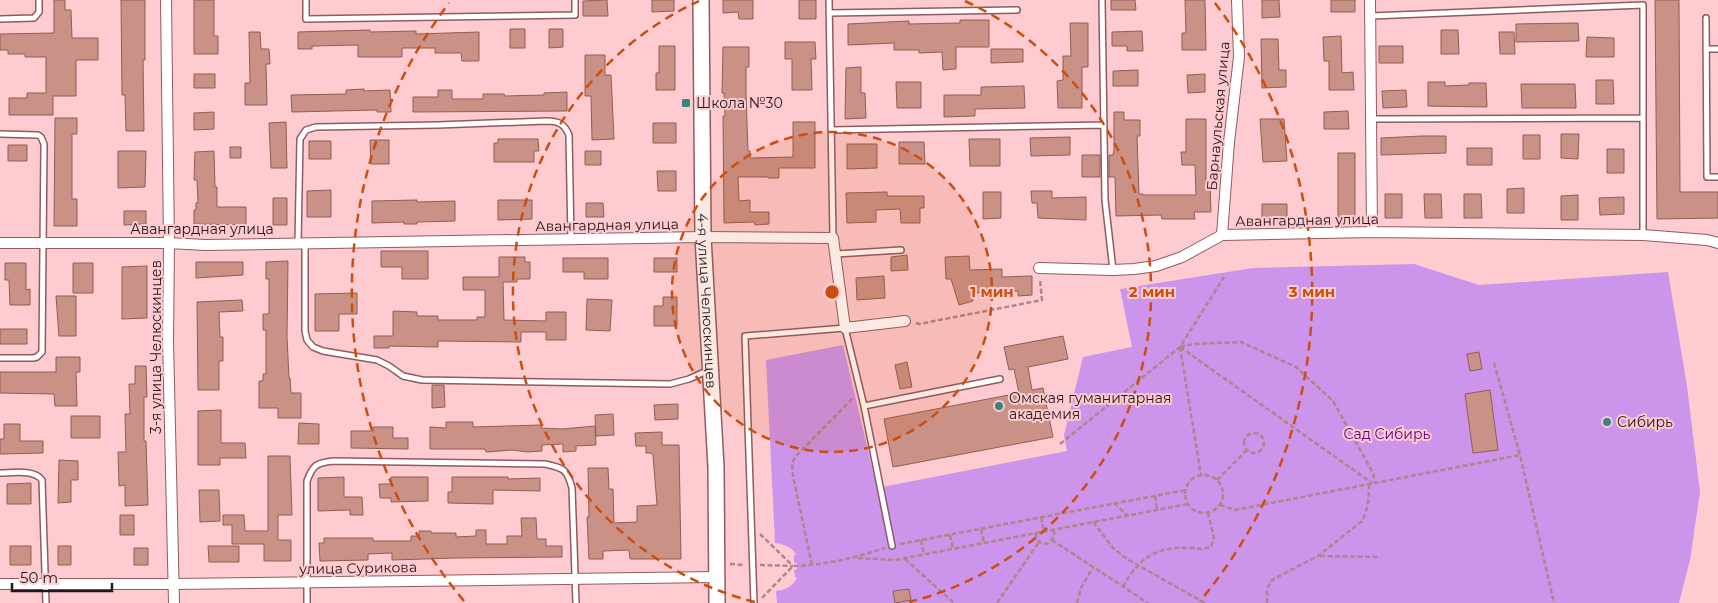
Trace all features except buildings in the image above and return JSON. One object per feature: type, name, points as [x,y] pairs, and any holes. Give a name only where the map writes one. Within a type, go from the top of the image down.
[{"type":"main road","name":"4-я улица Челюскинцев","points":[[701,0],[703,237],[716,467],[717,603]]},
{"type":"street","name":"3-я улица Челюскинцев","points":[[166,0],[169,243],[168,350],[174,603]]},
{"type":"street","name":"Барнаульская улица","points":[[1222,235],[1229,142],[1239,57],[1237,0]]},
{"type":"street","points":[[1370,0],[1372,232]]},
{"type":"street","name":"Авангардная улица","points":[[1039,268],[1113,270],[1156,266],[1182,256],[1222,235],[1372,232],[1643,234],[1707,240],[1718,243]]},
{"type":"street","name":"Авангардная улица","points":[[0,243],[169,243],[205,245],[703,237],[833,238]]},
{"type":"street","points":[[833,238],[845,328],[905,321]]},
{"type":"street","name":"улица Сурикова","points":[[0,584],[306,583],[717,577]]},
{"type":"lane","points":[[0,19],[34,18],[39,12],[39,0]]},
{"type":"lane","points":[[306,0],[306,19],[576,15],[575,0]]},
{"type":"lane","points":[[829,0],[833,238]]},
{"type":"lane","points":[[1102,0],[1105,200],[1113,270]]},
{"type":"lane","points":[[1370,16],[1643,5],[1643,234]]},
{"type":"lane","points":[[829,13],[1016,10]]},
{"type":"lane","points":[[1706,18],[1707,177],[1718,177]]},
{"type":"lane","points":[[1706,49],[1718,49]]},
{"type":"lane","points":[[1370,119],[1643,118]]},
{"type":"lane","points":[[571,240],[569,135],[566,127],[558,121],[316,127],[306,130],[300,139],[301,243],[305,331],[307,340],[313,347],[323,351],[377,360],[403,376],[422,380],[670,384],[711,370]]},
{"type":"lane","points":[[831,130],[1104,125]]},
{"type":"lane","points":[[0,134],[34,134],[43,140],[44,243],[42,352],[33,358],[0,358]]},
{"type":"lane","points":[[835,254],[901,250]]},
{"type":"lane","points":[[754,603],[745,336],[845,328],[864,406],[892,546]]},
{"type":"lane","points":[[864,406],[1000,379]]},
{"type":"lane","points":[[307,603],[307,481],[312,468],[321,462],[334,461],[545,464],[559,467],[569,475],[572,488],[576,603]]},
{"type":"lane","points":[[0,473],[33,474],[40,476],[42,480],[46,603]]},
{"type":"path","points":[[905,321],[919,324],[1042,300],[1039,268]]},
{"type":"path","points":[[1060,444],[1180,347],[1224,277]]},
{"type":"path","points":[[1180,347],[1193,344],[1241,342],[1296,368],[1333,400],[1373,473],[1374,483]]},
{"type":"path","points":[[1180,347],[1201,475]]},
{"type":"path","points":[[1180,347],[1374,483]]},
{"type":"path","points":[[1494,363],[1520,455],[1554,603]]},
{"type":"path","points":[[812,565],[793,476],[792,463],[796,456],[853,398]]},
{"type":"path","points":[[1253,433],[1261,436],[1264,444],[1263,448],[1255,453],[1247,450],[1244,446],[1245,438],[1253,433]]},
{"type":"path","points":[[1217,480],[1247,450]]},
{"type":"path","points":[[1220,505],[1235,510],[1520,455]]},
{"type":"path","points":[[1201,475],[1209,475],[1217,480],[1223,491],[1223,498],[1215,510],[1208,513],[1200,512],[1188,504],[1186,490],[1194,478],[1201,475]]},
{"type":"path","points":[[1267,603],[1267,588],[1272,580],[1318,556],[1362,521],[1365,516],[1369,495],[1369,484]]},
{"type":"path","points":[[757,603],[793,566],[856,558],[892,546],[921,540],[1186,490]]},
{"type":"path","points":[[1154,496],[1157,510]]},
{"type":"path","points":[[1114,503],[1128,516]]},
{"type":"path","points":[[856,558],[895,560],[1188,504]]},
{"type":"path","points":[[1123,587],[1138,564],[1162,550],[1178,548],[1199,550],[1211,547],[1214,538],[1208,513]]},
{"type":"path","points":[[1041,517],[1044,532]]},
{"type":"path","points":[[1093,522],[1114,549],[1127,559],[1205,603]]},
{"type":"path","points":[[751,525],[793,566]]},
{"type":"path","points":[[982,529],[984,543]]},
{"type":"path","points":[[1035,534],[1039,542],[1046,544],[1054,536],[1053,530]]},
{"type":"path","points":[[950,535],[953,549]]},
{"type":"path","points":[[921,540],[924,555]]},
{"type":"path","points":[[1052,540],[1148,603]]},
{"type":"path","points":[[997,603],[1039,542]]},
{"type":"path","points":[[1318,556],[1380,557]]},
{"type":"path","points":[[905,558],[954,603]]},
{"type":"path","points":[[1076,603],[1081,588],[1093,567]]},
{"type":"green space","name":"Сад Сибирь","points":[[1414,264],[1479,285],[1668,272],[1687,386],[1700,492],[1690,560],[1679,603],[777,603],[776,591],[789,587],[797,578],[795,577],[794,570],[797,569],[797,563],[794,563],[794,555],[796,555],[793,550],[775,543],[766,360],[843,345],[877,488],[1067,451],[1064,435],[1083,357],[1132,347],[1120,289],[1253,268]]},
{"type":"place","name":"Школа №30","points":[[686,103]]},
{"type":"place","name":"Омская гуманитарная академия","points":[[999,406]]},
{"type":"place","name":"Сибирь","points":[[1607,422]]}]
